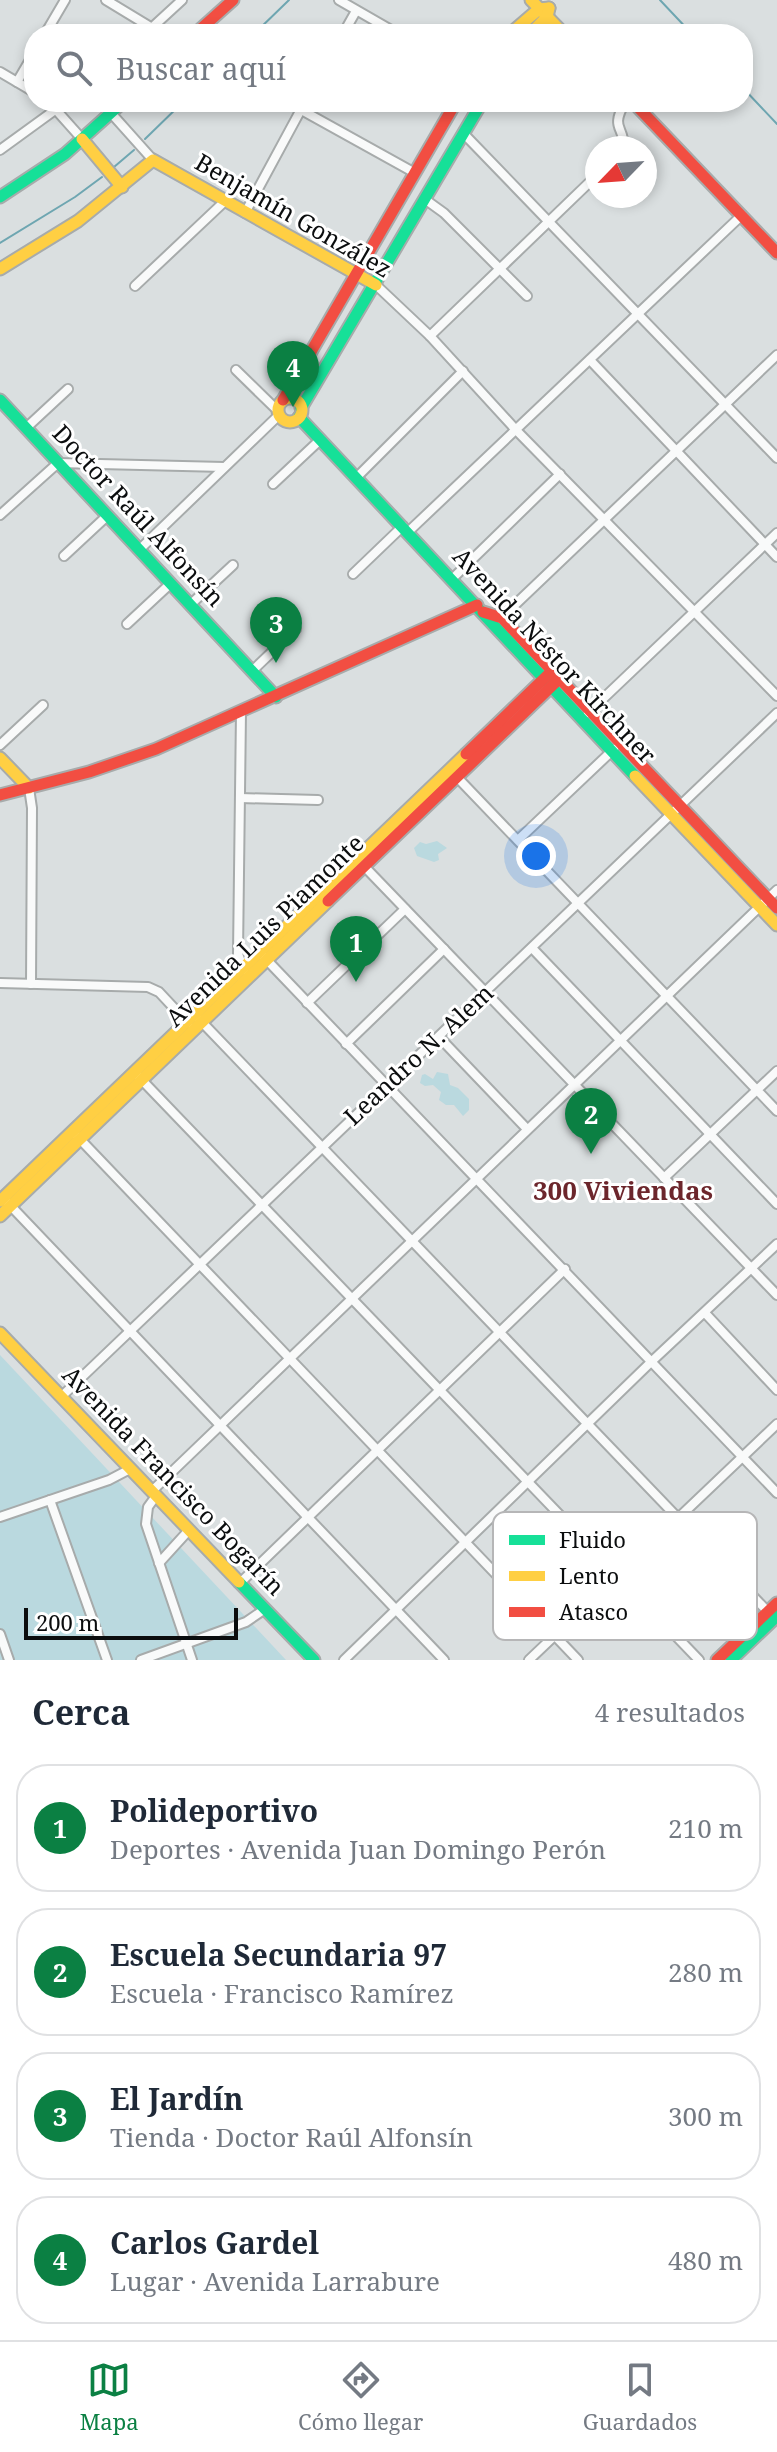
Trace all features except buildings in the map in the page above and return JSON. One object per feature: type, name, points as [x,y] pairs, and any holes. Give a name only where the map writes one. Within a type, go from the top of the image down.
[{"type":"main road","points":[[206,24],[233,0]]},
{"type":"main road","points":[[522,24],[544,6]]},
{"type":"main road","points":[[535,24],[544,6]]},
{"type":"main road","points":[[544,6],[557,24]]},
{"type":"main road","points":[[544,6],[563,24]]},
{"type":"main road","points":[[450,112],[280,409],[283,420],[290,422],[300,412],[476,112]]},
{"type":"main road","points":[[643,112],[777,253]]},
{"type":"main road","points":[[0,197],[82,139],[111,113]]},
{"type":"main road","points":[[82,139],[122,187]]},
{"type":"main road","points":[[0,269],[78,221],[153,160]]},
{"type":"main road","name":"Benjamín González","points":[[153,160],[376,285]]},
{"type":"main road","points":[[280,409],[294,399],[300,412]]},
{"type":"main road","name":"Doctor Raúl Alfonsín","points":[[2,407],[26,428],[276,697]]},
{"type":"main road","name":"Avenida Néstor Kirchner","points":[[300,412],[321,439],[480,608]]},
{"type":"main road","points":[[0,795],[108,766],[480,608],[498,622],[676,810],[777,908]]},
{"type":"main road","name":"Avenida Luis Piamonte","points":[[0,1216],[5,1202],[552,680]]},
{"type":"main road","points":[[0,758],[29,788]]},
{"type":"main road","points":[[768,898],[777,925]]},
{"type":"main road","name":"Avenida Francisco Bogarín","points":[[0,1333],[265,1609],[306,1657]]},
{"type":"main road","points":[[757,1634],[774,1617],[777,1603]]},
{"type":"main road","points":[[757,1630],[774,1617]]},
{"type":"main road","points":[[717,1660],[744,1640]]},
{"type":"main road","points":[[731,1660],[751,1640]]},
{"type":"street","points":[[51,24],[65,0]]},
{"type":"street","points":[[106,0],[139,24]]},
{"type":"street","points":[[156,24],[182,0]]},
{"type":"street","points":[[339,0],[380,24]]},
{"type":"street","points":[[349,24],[356,11]]},
{"type":"street","points":[[17,82],[24,70]]},
{"type":"street","points":[[0,72],[24,86]]},
{"type":"street","points":[[0,150],[54,112]]},
{"type":"street","points":[[59,112],[82,139]]},
{"type":"street","points":[[245,213],[299,112]]},
{"type":"street","points":[[315,112],[415,173]]},
{"type":"street","points":[[620,112],[616,120],[622,136]]},
{"type":"street","name":"Benjamín González","points":[[111,113],[153,160]]},
{"type":"street","points":[[464,134],[777,458]]},
{"type":"street","points":[[430,336],[585,186]]},
{"type":"street","points":[[426,200],[444,213],[527,296]]},
{"type":"street","points":[[135,286],[224,202]]},
{"type":"street","points":[[353,574],[516,430],[742,215]]},
{"type":"street","name":"Benjamín González","points":[[376,285],[430,336],[516,430],[777,696]]},
{"type":"street","points":[[498,622],[777,355]]},
{"type":"street","points":[[590,360],[777,557]]},
{"type":"street","points":[[139,550],[280,409],[236,370]]},
{"type":"street","points":[[357,477],[463,371]]},
{"type":"street","points":[[26,428],[68,389]]},
{"type":"street","points":[[273,484],[321,439]]},
{"type":"street","points":[[0,515],[58,463],[224,467]]},
{"type":"street","points":[[452,579],[560,474]]},
{"type":"street","points":[[64,556],[107,516]]},
{"type":"street","points":[[586,715],[777,533]]},
{"type":"street","points":[[190,605],[233,565]]},
{"type":"street","points":[[127,624],[170,584]]},
{"type":"street","points":[[252,671],[296,629]]},
{"type":"street","points":[[0,745],[43,705]]},
{"type":"street","points":[[241,712],[238,954],[246,973]]},
{"type":"street","name":"Leandro N. Alem","points":[[61,1397],[777,713]]},
{"type":"street","points":[[518,840],[616,747]]},
{"type":"street","points":[[454,774],[777,1111]]},
{"type":"street","points":[[29,788],[32,808],[31,984]]},
{"type":"street","points":[[240,798],[318,800]]},
{"type":"street","points":[[362,863],[777,1295]]},
{"type":"street","points":[[192,1660],[146,1518],[154,1494],[289,1358],[768,898]]},
{"type":"street","points":[[307,1003],[405,909]]},
{"type":"street","points":[[532,948],[777,1204]]},
{"type":"street","points":[[346,1044],[444,949]]},
{"type":"street","points":[[263,956],[777,1493]]},
{"type":"street","points":[[0,983],[148,987],[159,992],[194,1022],[321,1147],[671,1512]]},
{"type":"street","points":[[439,1037],[527,1129]]},
{"type":"street","points":[[664,1178],[777,1071]]},
{"type":"street","points":[[138,1076],[557,1512]]},
{"type":"street","points":[[76,1135],[493,1571]]},
{"type":"street","points":[[5,1202],[444,1660]]},
{"type":"street","points":[[496,1512],[777,1244]]},
{"type":"street","points":[[240,1583],[565,1269]]},
{"type":"street","points":[[705,1313],[777,1390]]},
{"type":"street","points":[[683,1512],[777,1424]]},
{"type":"street","points":[[0,1517],[109,1480],[130,1469]]},
{"type":"street","points":[[50,1500],[107,1660]]},
{"type":"street","points":[[344,1660],[493,1515]]},
{"type":"street","points":[[159,1563],[189,1530]]},
{"type":"street","points":[[757,1600],[774,1617]]},
{"type":"street","points":[[141,1660],[246,1622],[265,1609]]},
{"type":"street","points":[[0,1634],[9,1660]]},
{"type":"street","points":[[529,1660],[551,1640]]},
{"type":"street","points":[[559,1640],[578,1660]]},
{"type":"street","points":[[680,1640],[699,1660]]},
{"type":"shaded area","points":[[437,841],[447,848],[438,854],[439,860],[434,862],[417,856],[414,848],[420,842]]},
{"type":"shaded area","points":[[437,1072],[448,1074],[450,1085],[469,1099],[469,1110],[463,1116],[454,1105],[446,1105],[439,1100],[441,1092],[433,1085],[420,1083],[422,1075],[433,1079]]},
{"type":"shaded area","points":[[0,1355],[286,1660],[0,1660]]},
{"type":"waterway","points":[[264,24],[289,0]]},
{"type":"waterway","points":[[660,0],[683,24]]},
{"type":"waterway","points":[[753,99],[777,124]]},
{"type":"waterway","points":[[145,139],[173,112]]},
{"type":"waterway","points":[[114,167],[134,150]]},
{"type":"waterway","points":[[0,243],[102,177]]},
{"type":"traffic: fast","points":[[0,197],[65,154],[112,112]]},
{"type":"traffic: fast","points":[[301,408],[476,112]]},
{"type":"traffic: fast","points":[[0,400],[276,697]]},
{"type":"traffic: fast","points":[[299,417],[635,776]]},
{"type":"traffic: fast","points":[[239,1582],[314,1660]]},
{"type":"traffic: fast","points":[[757,1635],[777,1616]]},
{"type":"traffic: fast","points":[[731,1660],[752,1640]]},
{"type":"traffic: slow","points":[[531,0],[554,24]]},
{"type":"traffic: slow","points":[[522,24],[539,9],[549,8]]},
{"type":"traffic: slow","points":[[540,24],[547,17],[549,8]]},
{"type":"traffic: slow","points":[[82,139],[122,187]]},
{"type":"traffic: slow","points":[[0,269],[78,221],[153,160],[376,285]]},
{"type":"traffic: slow","points":[[290,398],[298,402],[302,410],[298,418],[290,422],[282,418],[278,410],[282,402],[290,398]]},
{"type":"traffic: slow","points":[[0,1201],[466,754]]},
{"type":"traffic: slow","points":[[0,758],[29,788]]},
{"type":"traffic: slow","points":[[635,776],[777,925]]},
{"type":"traffic: slow","points":[[0,1216],[328,901]]},
{"type":"traffic: slow","points":[[0,1333],[239,1582]]},
{"type":"traffic: jam","points":[[206,24],[233,0]]},
{"type":"traffic: jam","points":[[283,400],[450,112]]},
{"type":"traffic: jam","points":[[643,112],[777,253]]},
{"type":"traffic: jam","points":[[0,795],[89,772],[156,749],[477,605]]},
{"type":"traffic: jam","points":[[483,612],[502,618],[777,908]]},
{"type":"traffic: jam","points":[[466,754],[552,671]]},
{"type":"traffic: jam","points":[[328,901],[559,679]]},
{"type":"traffic: jam","points":[[757,1622],[777,1603]]},
{"type":"traffic: jam","points":[[717,1660],[738,1640]]},
{"type":"place","name":"Carlos Gardel","points":[[293,407]]},
{"type":"place","name":"El Jardín","points":[[276,663]]},
{"type":"place","name":"Polideportivo","points":[[356,982]]},
{"type":"place","name":"Escuela Secundaria 97","points":[[591,1154]]},
{"type":"district","name":"300 Viviendas","points":[[623,1191]]}]
